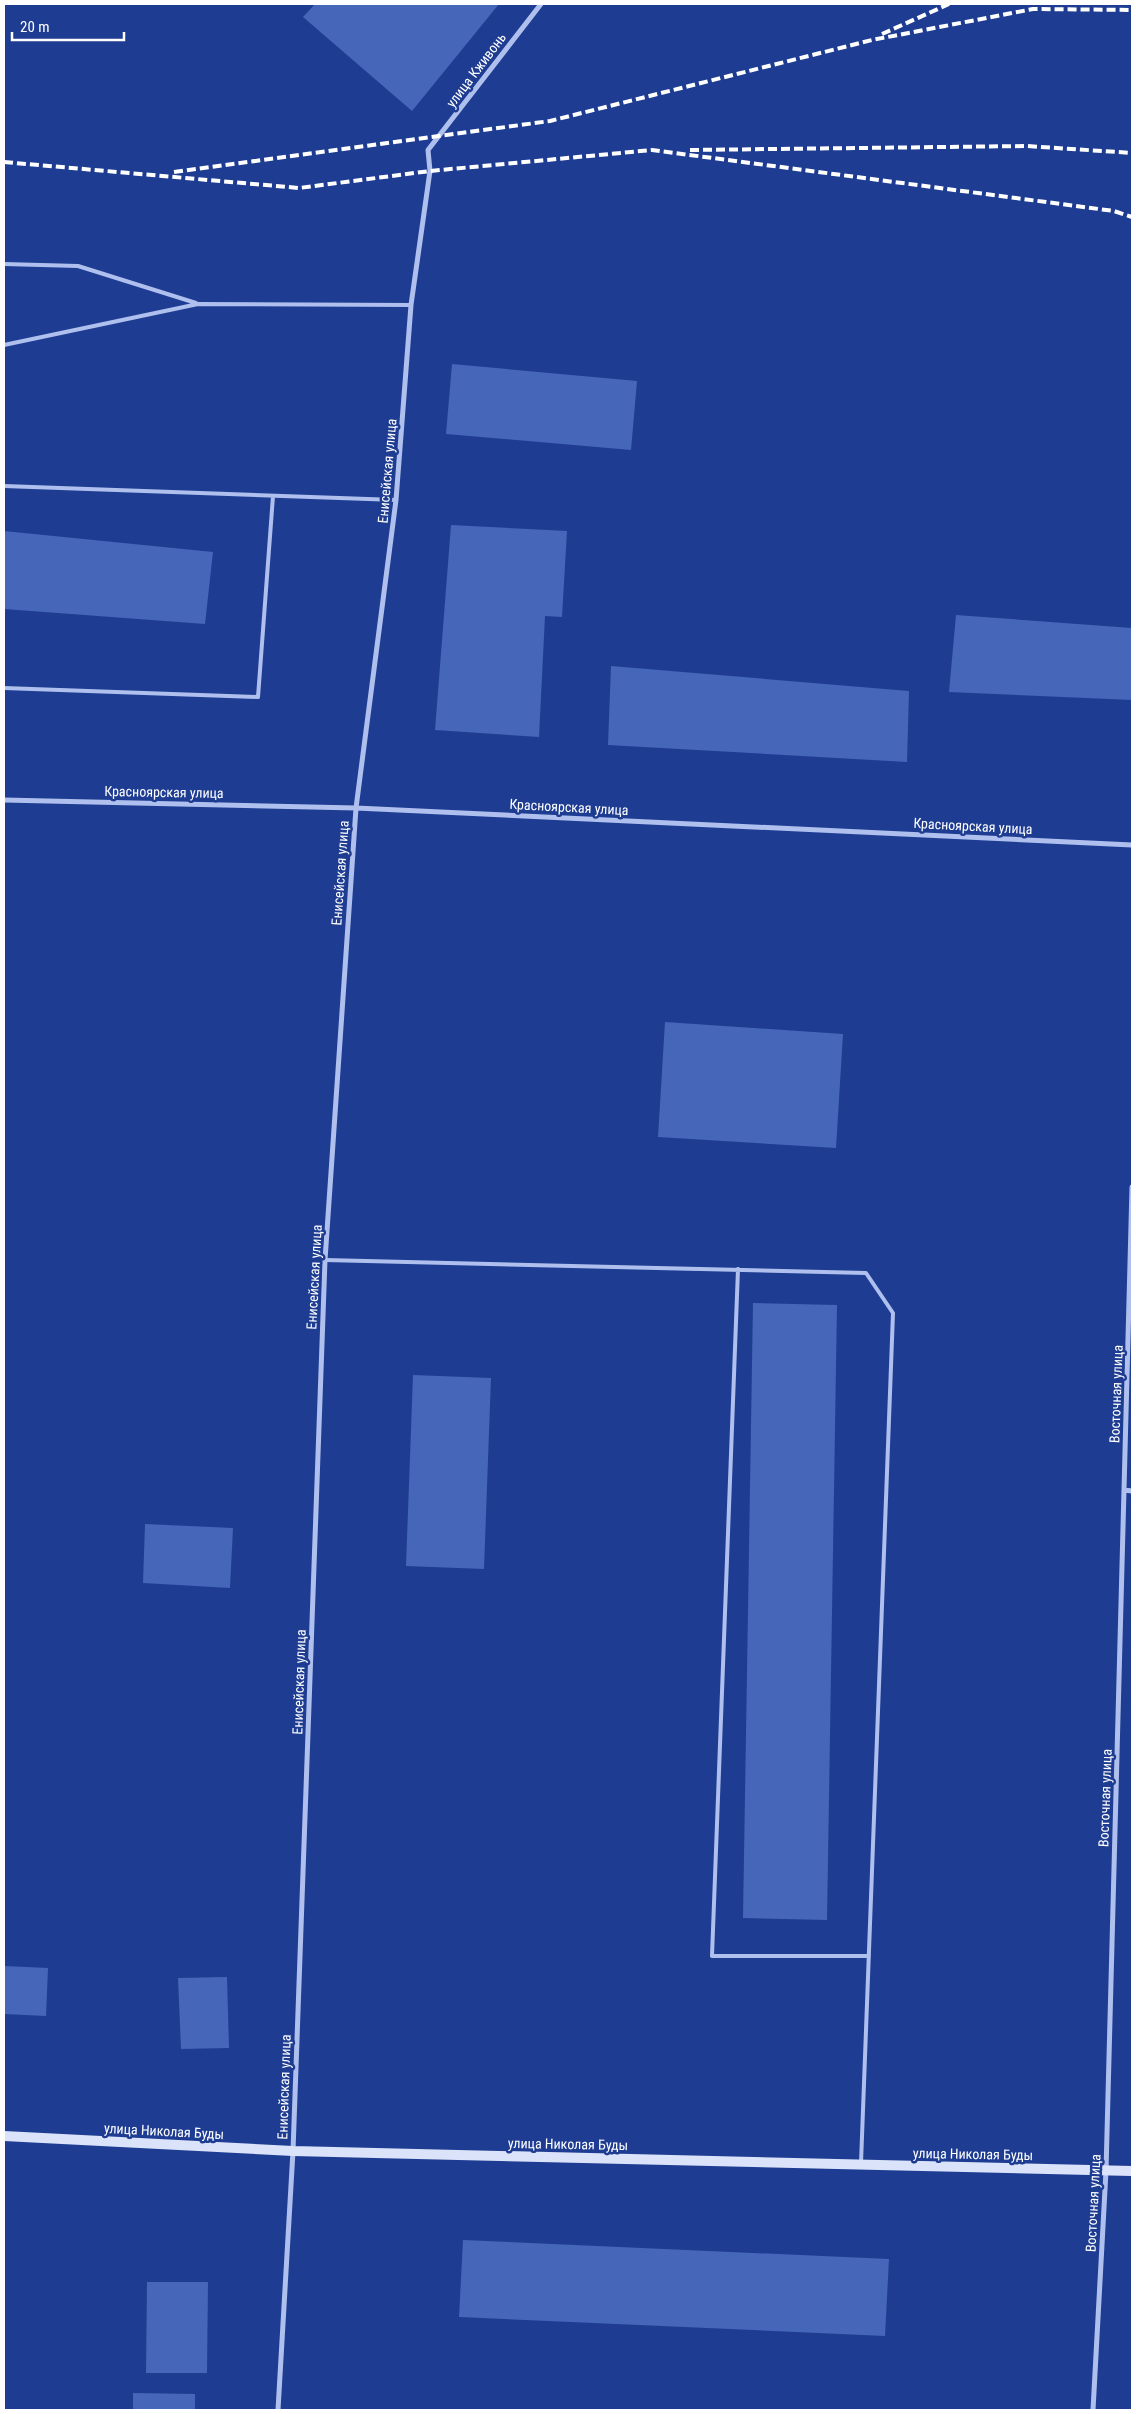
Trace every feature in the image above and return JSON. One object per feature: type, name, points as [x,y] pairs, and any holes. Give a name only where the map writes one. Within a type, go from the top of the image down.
[{"type":"street","name":"улица Кживонь","points":[[428,150],[541,4]]},
{"type":"street","name":"Енисейская улица","points":[[278,2410],[293,2151],[325,1260],[356,808],[396,500],[411,304],[430,171],[428,150]]},
{"type":"street","name":"Красноярская улица","points":[[4,800],[356,808],[1132,845]]},
{"type":"street","name":"Восточная улица","points":[[1093,2410],[1106,2171],[1132,1187]]},
{"type":"street","points":[[1124,1490],[1132,1491]]},
{"type":"street","name":"улица Николая Буды","points":[[4,2136],[293,2151],[1132,2171]]},
{"type":"lane","points":[[4,264],[78,266],[198,304]]},
{"type":"lane","points":[[4,346],[198,304],[411,304]]},
{"type":"lane","points":[[4,486],[396,500]]},
{"type":"lane","points":[[4,688],[258,698],[273,496]]},
{"type":"lane","points":[[325,1260],[866,1273],[893,1313],[861,2165]]},
{"type":"lane","points":[[738,1269],[712,1956],[869,1956]]},
{"type":"building","points":[[315,4],[499,4],[412,111],[303,17]]},
{"type":"building","points":[[452,364],[637,381],[631,450],[446,434]]},
{"type":"building","points":[[451,525],[567,531],[562,617],[545,616],[539,737],[435,730]]},
{"type":"building","points":[[4,531],[213,552],[205,624],[4,609]]},
{"type":"building","points":[[956,615],[1132,628],[1132,700],[949,692]]},
{"type":"building","points":[[611,666],[909,691],[907,762],[608,745]]},
{"type":"building","points":[[665,1022],[843,1034],[836,1148],[658,1137]]},
{"type":"building","points":[[753,1303],[837,1305],[827,1920],[743,1918]]},
{"type":"building","points":[[413,1375],[491,1378],[484,1569],[406,1566]]},
{"type":"building","points":[[145,1524],[233,1528],[230,1588],[143,1583]]},
{"type":"building","points":[[4,1966],[48,1968],[46,2016],[4,2014]]},
{"type":"building","points":[[227,1977],[229,2048],[181,2049],[178,1978]]},
{"type":"building","points":[[463,2240],[889,2259],[885,2336],[459,2317]]},
{"type":"building","points":[[147,2282],[208,2282],[207,2373],[146,2373]]},
{"type":"building","points":[[133,2393],[195,2394],[195,2410],[133,2410]]},
{"type":"railway","points":[[882,34],[949,4]]},
{"type":"railway","points":[[174,172],[550,121],[872,40],[1033,9],[1132,10]]},
{"type":"railway","points":[[690,150],[1027,146],[1132,153]]},
{"type":"railway","points":[[4,162],[299,188],[430,171],[652,150],[1114,211],[1132,217]]}]
